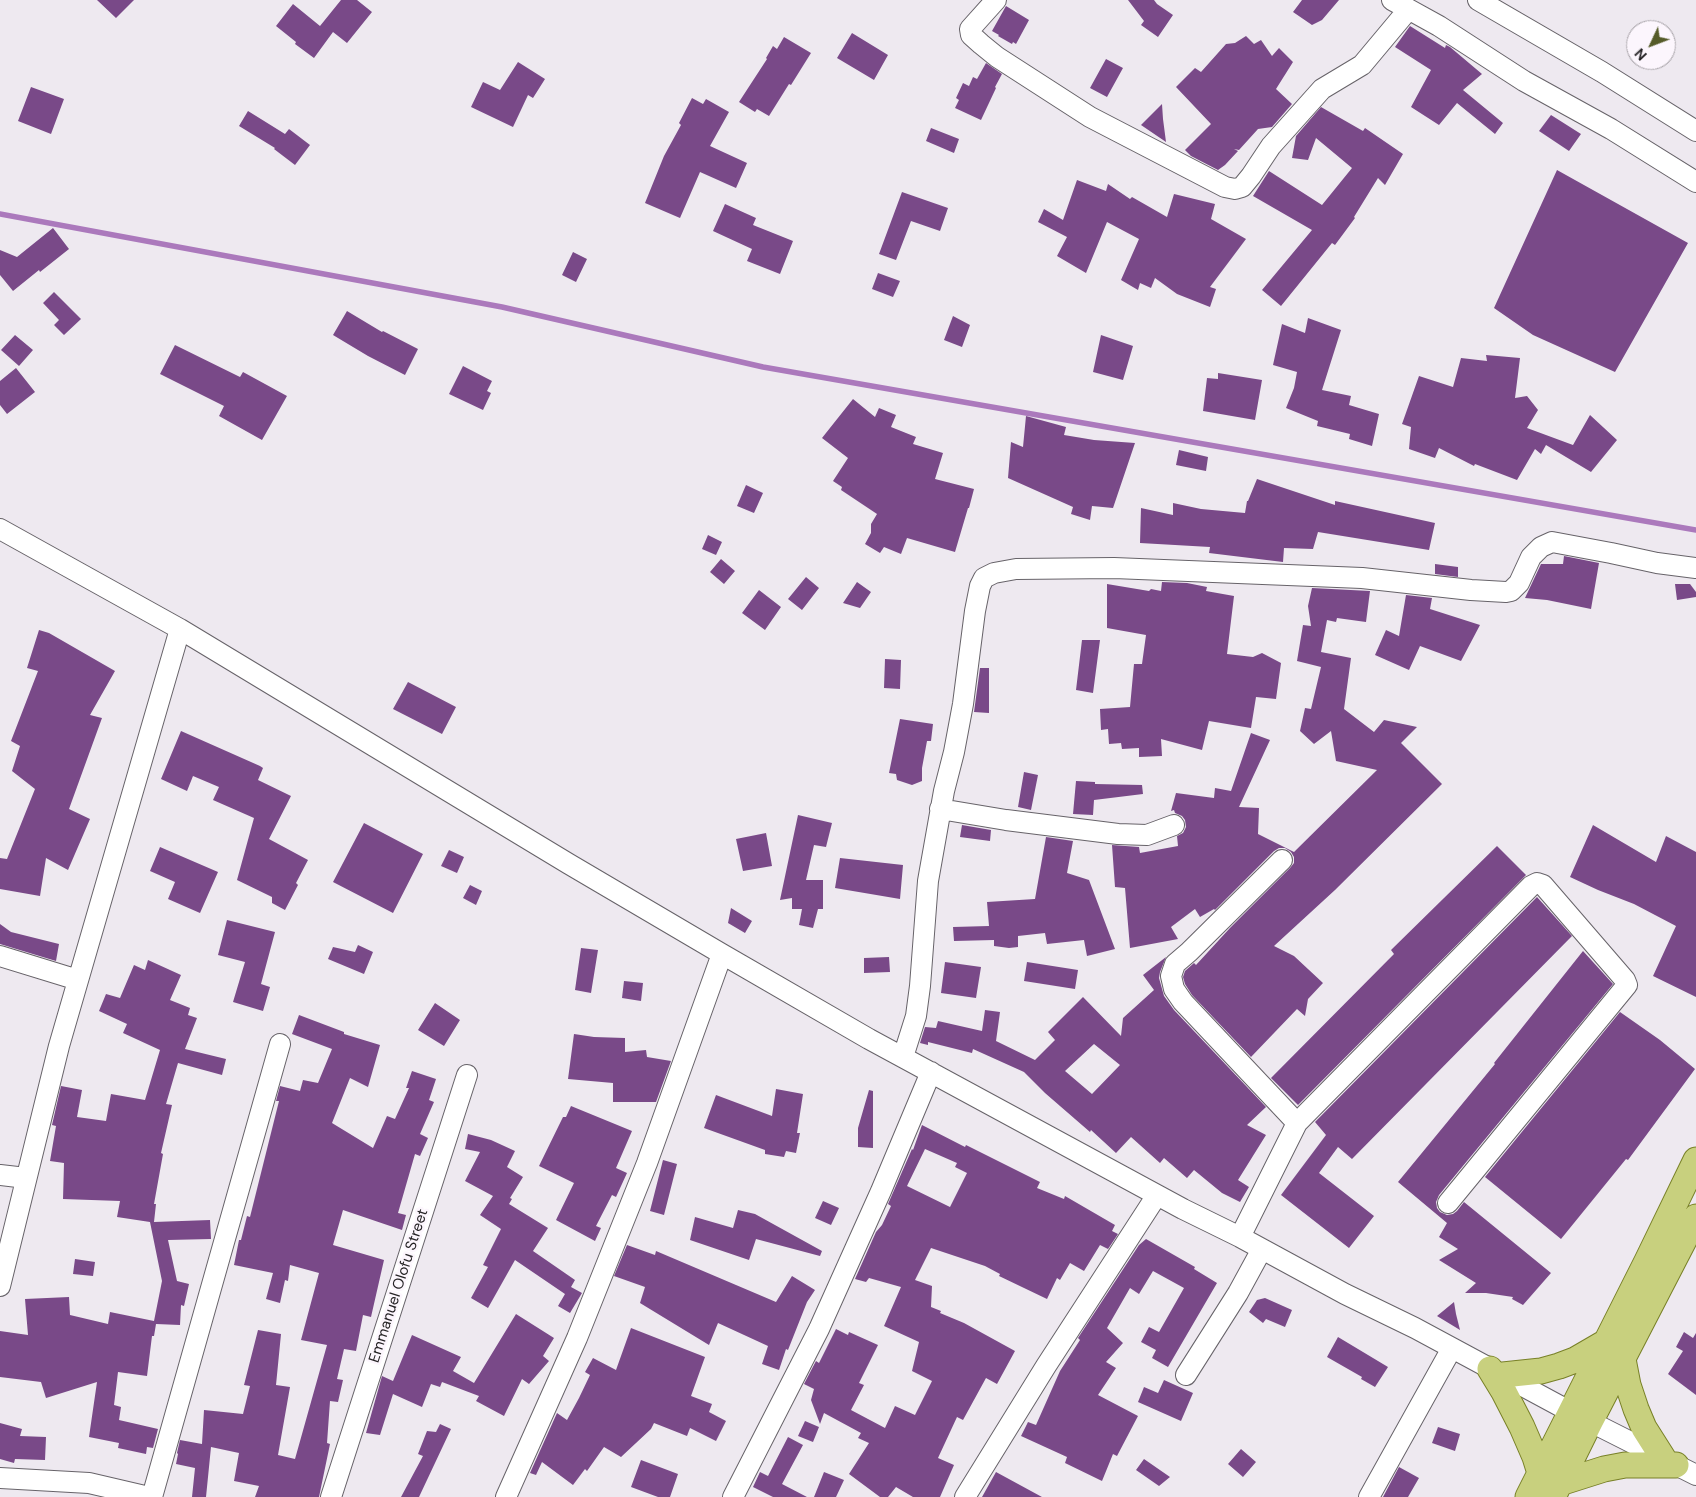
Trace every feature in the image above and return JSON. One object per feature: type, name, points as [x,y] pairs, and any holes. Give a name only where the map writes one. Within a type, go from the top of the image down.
[{"type":"main road","points":[[1551,1485],[1581,1417],[1614,1350],[1696,1160]]},
{"type":"main road","points":[[1551,1485],[1504,1392],[1496,1372],[1541,1371],[1614,1350],[1696,1217]]},
{"type":"main road","points":[[1614,1350],[1644,1428],[1678,1466]]},
{"type":"main road","points":[[1528,1497],[1551,1485],[1618,1466],[1678,1466]]},
{"type":"street","points":[[996,0],[970,28],[971,35],[981,44],[1005,62],[1090,117],[1225,187],[1235,189],[1242,186],[1271,146],[1322,89],[1362,65],[1400,5],[1439,26],[1524,80],[1696,182]]},
{"type":"street","points":[[1478,0],[1602,72],[1696,131]]},
{"type":"street","points":[[0,529],[180,628],[577,869],[903,1057],[1157,1195],[1678,1466]]},
{"type":"street","points":[[903,1057],[916,1016],[928,881],[940,809],[963,704],[975,611],[980,586],[984,578],[994,573],[1016,570],[1114,568],[1362,578],[1506,592],[1511,591],[1518,583],[1531,557],[1541,547],[1552,542],[1611,552],[1657,563],[1696,568]]},
{"type":"street","points":[[0,1286],[59,1046],[180,628]]},
{"type":"street","points":[[940,809],[1006,820],[1118,834],[1147,835],[1174,825]]},
{"type":"street","points":[[1282,860],[1175,964],[1171,976],[1174,989],[1183,1002],[1297,1123]]},
{"type":"street","points":[[1240,1237],[1297,1123],[1531,886],[1537,883],[1543,885],[1625,980],[1627,985],[1448,1203]]},
{"type":"street","points":[[506,1497],[577,1338],[647,1163],[722,954]]},
{"type":"street","points":[[0,956],[78,980]]},
{"type":"street","points":[[0,1478],[89,1483],[151,1497],[280,1044]]},
{"type":"street","points":[[733,1497],[819,1329],[881,1191],[931,1072]]},
{"type":"street","name":"Emmanuel Olofu Street","points":[[331,1497],[466,1075]]},
{"type":"street","points":[[0,1175],[26,1178]]},
{"type":"street","points":[[965,1497],[1046,1366],[1157,1195]]},
{"type":"street","points":[[1186,1375],[1238,1293],[1262,1249]]},
{"type":"street","points":[[1369,1497],[1452,1348]]},
{"type":"building","points":[[97,0],[134,0],[116,18]]},
{"type":"building","points":[[341,0],[357,0],[372,12],[347,43],[333,32],[314,58],[295,44],[296,42],[276,26],[293,4],[320,26]]},
{"type":"building","points":[[1128,0],[1154,0],[1173,15],[1158,37],[1141,25],[1144,21]]},
{"type":"building","points":[[1302,0],[1339,0],[1322,20],[1312,25],[1293,12]]},
{"type":"building","points":[[1006,6],[1029,20],[1016,44],[1013,42],[1012,44],[992,31]]},
{"type":"building","points":[[1410,26],[1445,48],[1446,45],[1450,47],[1482,74],[1463,90],[1503,123],[1495,134],[1457,103],[1439,125],[1411,107],[1431,70],[1395,47]]},
{"type":"building","points":[[852,33],[888,55],[874,80],[837,58]]},
{"type":"building","points":[[1246,36],[1254,44],[1261,40],[1272,56],[1279,48],[1293,62],[1276,89],[1292,104],[1272,127],[1258,129],[1239,150],[1234,149],[1238,151],[1218,170],[1191,156],[1185,150],[1211,124],[1176,87],[1195,68],[1201,72],[1226,44],[1235,43]]},
{"type":"building","points":[[784,37],[811,53],[769,116],[757,109],[755,112],[739,102],[767,59],[773,46],[777,49]]},
{"type":"building","points":[[1106,59],[1123,68],[1107,97],[1090,88]]},
{"type":"building","points":[[518,62],[545,79],[533,98],[528,95],[513,127],[471,107],[483,82],[500,90]]},
{"type":"building","points":[[986,63],[1002,74],[981,120],[955,108],[959,100],[956,98],[963,83],[969,86],[973,77],[977,79]]},
{"type":"building","points":[[31,87],[64,99],[51,134],[18,121]]},
{"type":"building","points":[[692,98],[703,104],[706,99],[729,112],[710,146],[747,163],[736,188],[700,172],[680,218],[645,203],[664,156],[681,125],[679,123]]},
{"type":"building","points":[[1162,104],[1163,119],[1166,142],[1141,125]]},
{"type":"building","points":[[1321,107],[1363,131],[1365,128],[1403,154],[1385,185],[1378,178],[1355,218],[1335,245],[1332,243],[1281,306],[1262,290],[1312,230],[1253,196],[1269,171],[1322,205],[1352,168],[1316,138],[1308,160],[1292,158],[1296,136]]},
{"type":"building","points":[[248,111],[285,134],[289,129],[310,145],[295,165],[275,148],[239,126]]},
{"type":"building","points":[[1551,115],[1581,134],[1569,151],[1539,131]]},
{"type":"building","points":[[931,128],[959,139],[954,153],[926,141]]},
{"type":"building","points":[[1557,170],[1688,243],[1615,372],[1533,335],[1494,308]]},
{"type":"building","points":[[1077,180],[1106,191],[1108,184],[1130,199],[1132,197],[1167,217],[1174,194],[1215,204],[1211,219],[1246,239],[1210,287],[1216,289],[1210,307],[1177,294],[1155,278],[1151,288],[1140,283],[1138,290],[1121,280],[1139,239],[1107,222],[1086,273],[1057,256],[1067,237],[1038,222],[1044,209],[1063,220]]},
{"type":"building","points":[[902,192],[948,208],[940,231],[911,221],[896,260],[879,254]]},
{"type":"building","points":[[725,204],[756,218],[753,225],[793,241],[780,274],[747,261],[752,249],[713,231]]},
{"type":"building","points":[[53,228],[69,249],[13,291],[0,275],[0,250],[17,257]]},
{"type":"building","points":[[573,252],[587,259],[576,282],[562,275]]},
{"type":"building","points":[[878,273],[900,281],[893,297],[872,289]]},
{"type":"building","points":[[54,292],[81,319],[64,335],[54,325],[59,320],[43,303]]},
{"type":"building","points":[[347,311],[382,332],[418,349],[405,375],[333,335]]},
{"type":"building","points":[[953,316],[970,325],[962,347],[944,340]]},
{"type":"building","points":[[1308,318],[1341,330],[1322,390],[1351,396],[1349,405],[1379,414],[1372,446],[1349,439],[1350,434],[1317,426],[1318,421],[1286,408],[1294,388],[1297,372],[1273,365],[1282,324],[1305,333]]},
{"type":"building","points":[[15,335],[33,350],[19,366],[1,350]]},
{"type":"building","points":[[1101,335],[1133,346],[1123,380],[1093,372]]},
{"type":"building","points":[[175,345],[240,377],[243,372],[287,396],[262,440],[219,416],[224,406],[160,374]]},
{"type":"building","points":[[1486,355],[1520,358],[1515,398],[1527,396],[1538,410],[1527,428],[1573,445],[1590,415],[1617,440],[1591,472],[1546,445],[1541,454],[1535,449],[1517,480],[1475,464],[1474,466],[1439,448],[1435,458],[1409,449],[1411,427],[1402,424],[1419,376],[1453,387],[1461,358],[1487,361]]},
{"type":"building","points":[[463,366],[492,381],[487,391],[491,393],[483,410],[449,394]]},
{"type":"building","points":[[16,368],[35,392],[7,414],[0,405],[0,381]]},
{"type":"building","points":[[1218,373],[1262,380],[1255,420],[1203,411],[1207,378],[1218,379]]},
{"type":"building","points":[[853,399],[875,417],[879,408],[896,415],[891,427],[916,437],[913,444],[943,453],[935,479],[974,489],[955,552],[907,538],[901,554],[884,547],[880,553],[865,544],[871,533],[871,524],[877,514],[841,490],[842,487],[833,481],[848,458],[822,438]]},
{"type":"building","points":[[1026,416],[1066,427],[1064,435],[1094,440],[1135,443],[1113,508],[1092,506],[1090,520],[1071,514],[1073,507],[1008,478],[1011,442],[1023,447]]},
{"type":"building","points":[[1179,450],[1208,457],[1206,471],[1176,465]]},
{"type":"building","points":[[1257,479],[1335,505],[1335,501],[1435,523],[1429,550],[1318,532],[1313,549],[1284,548],[1283,562],[1209,553],[1210,547],[1140,543],[1141,508],[1173,515],[1173,503],[1201,509],[1245,513],[1247,501]]},
{"type":"building","points":[[746,485],[763,493],[754,513],[737,506]]},
{"type":"building","points":[[708,535],[722,542],[716,555],[702,549]]},
{"type":"building","points":[[1564,556],[1599,563],[1591,609],[1547,600],[1525,598],[1541,564],[1563,564]]},
{"type":"building","points":[[721,559],[735,571],[724,584],[710,572]]},
{"type":"building","points":[[1435,564],[1458,567],[1458,577],[1435,574]]},
{"type":"building","points":[[806,577],[819,588],[802,610],[788,599]]},
{"type":"building","points":[[857,582],[871,592],[860,608],[843,603]]},
{"type":"building","points":[[1162,582],[1187,583],[1207,587],[1206,591],[1234,596],[1227,654],[1253,657],[1262,653],[1281,663],[1276,699],[1256,697],[1251,728],[1209,721],[1202,750],[1161,739],[1162,756],[1139,757],[1139,748],[1122,749],[1121,743],[1109,744],[1108,729],[1101,730],[1100,709],[1130,707],[1134,664],[1142,664],[1146,635],[1107,628],[1107,584],[1149,591],[1151,589],[1161,591]]},
{"type":"building","points":[[1675,584],[1690,584],[1696,592],[1696,597],[1677,600]]},
{"type":"building","points":[[1312,588],[1370,591],[1366,622],[1337,618],[1336,622],[1327,620],[1321,652],[1351,658],[1344,709],[1374,732],[1384,720],[1417,727],[1401,743],[1442,784],[1335,890],[1274,946],[1294,956],[1323,983],[1308,999],[1305,1016],[1297,1009],[1251,1057],[1192,995],[1183,977],[1185,971],[1194,963],[1196,965],[1290,868],[1294,863],[1294,857],[1291,852],[1285,848],[1279,848],[1274,851],[1215,910],[1200,917],[1195,909],[1171,927],[1178,939],[1130,948],[1125,888],[1115,887],[1112,845],[1139,847],[1140,853],[1178,846],[1177,836],[1183,833],[1186,827],[1182,816],[1175,813],[1174,810],[1171,811],[1176,793],[1214,798],[1215,788],[1231,791],[1251,733],[1270,740],[1239,807],[1259,808],[1258,834],[1294,852],[1377,770],[1336,761],[1331,731],[1314,744],[1300,731],[1305,708],[1311,709],[1321,667],[1297,661],[1303,625],[1311,626],[1308,606]]},
{"type":"building","points":[[759,590],[781,607],[765,630],[742,613]]},
{"type":"building","points":[[1406,595],[1432,598],[1430,609],[1480,625],[1461,661],[1420,646],[1409,670],[1375,655],[1386,630],[1399,636]]},
{"type":"building","points":[[39,630],[49,633],[115,671],[90,715],[102,718],[69,809],[90,819],[68,870],[46,858],[40,896],[0,889],[0,858],[7,859],[35,789],[12,771],[20,746],[11,741],[38,671],[27,668]]},
{"type":"building","points":[[1082,640],[1100,640],[1093,693],[1076,690]]},
{"type":"building","points":[[885,659],[901,660],[900,689],[884,688]]},
{"type":"building","points":[[980,668],[989,668],[989,713],[974,712]]},
{"type":"building","points":[[408,682],[456,707],[442,734],[393,709]]},
{"type":"building","points":[[900,719],[933,724],[931,741],[927,741],[922,768],[922,781],[912,785],[897,780],[896,774],[889,773]]},
{"type":"building","points":[[181,731],[260,766],[263,768],[258,780],[291,796],[269,839],[308,860],[285,910],[272,903],[272,897],[237,880],[254,818],[213,800],[219,787],[193,776],[187,791],[161,779]]},
{"type":"building","points":[[1024,772],[1038,775],[1031,810],[1018,807]]},
{"type":"building","points":[[1076,781],[1095,782],[1095,784],[1142,785],[1143,794],[1094,800],[1093,815],[1073,814]]},
{"type":"building","points":[[798,815],[832,823],[826,847],[814,845],[806,880],[823,880],[823,909],[818,909],[813,928],[799,925],[802,909],[792,909],[792,898],[780,900]]},
{"type":"building","points":[[364,823],[423,854],[393,913],[333,882]]},
{"type":"building","points":[[962,825],[991,830],[990,841],[960,837]]},
{"type":"building","points":[[1593,825],[1656,862],[1666,836],[1696,852],[1696,997],[1653,976],[1676,926],[1634,904],[1570,877]]},
{"type":"building","points":[[766,833],[772,866],[743,871],[736,839]]},
{"type":"building","points":[[1046,837],[1073,841],[1067,873],[1089,880],[1115,949],[1087,956],[1084,940],[1047,944],[1045,933],[1018,936],[1018,947],[1009,948],[994,946],[994,940],[954,941],[953,927],[989,926],[987,902],[1035,899]]},
{"type":"building","points":[[1497,846],[1526,875],[1298,1105],[1271,1078],[1394,954],[1391,950]]},
{"type":"building","points":[[160,847],[218,872],[200,913],[168,899],[175,882],[150,871]]},
{"type":"building","points":[[449,850],[464,857],[457,873],[441,866]]},
{"type":"building","points":[[840,858],[903,865],[900,899],[835,888]]},
{"type":"building","points":[[470,885],[482,891],[476,905],[463,898]]},
{"type":"building","points":[[1537,897],[1572,936],[1352,1159],[1338,1147],[1319,1173],[1374,1216],[1349,1248],[1281,1195],[1326,1135],[1315,1122]]},
{"type":"building","points":[[731,908],[752,921],[745,933],[728,923]]},
{"type":"building","points":[[227,920],[275,932],[261,984],[270,987],[263,1011],[233,1002],[245,962],[218,955]]},
{"type":"building","points":[[0,924],[11,932],[59,944],[56,961],[0,944]]},
{"type":"building","points":[[358,945],[373,952],[364,974],[328,959],[333,947],[355,952]]},
{"type":"building","points":[[581,948],[598,950],[591,993],[575,990]]},
{"type":"building","points":[[1583,951],[1613,984],[1439,1195],[1436,1202],[1440,1212],[1447,1215],[1457,1211],[1464,1202],[1551,1273],[1523,1305],[1512,1299],[1513,1297],[1486,1293],[1465,1293],[1476,1283],[1439,1260],[1458,1249],[1439,1237],[1447,1223],[1398,1182],[1495,1064]]},
{"type":"building","points":[[889,957],[890,972],[864,973],[864,958]]},
{"type":"building","points":[[1166,957],[1159,978],[1164,996],[1174,1010],[1266,1107],[1247,1125],[1266,1135],[1238,1180],[1249,1187],[1240,1202],[1222,1193],[1194,1170],[1187,1178],[1164,1158],[1160,1163],[1131,1137],[1116,1153],[1045,1093],[1024,1072],[973,1049],[972,1053],[928,1042],[928,1045],[920,1043],[925,1027],[936,1028],[938,1021],[982,1031],[985,1010],[1000,1012],[996,1041],[1035,1060],[1055,1040],[1048,1032],[1083,997],[1121,1036],[1123,1018],[1154,990],[1143,975]],"holes":[[[1094,1044],[1120,1065],[1092,1094],[1065,1071]]]},
{"type":"building","points":[[148,960],[181,975],[170,1000],[190,1008],[188,1015],[197,1018],[185,1049],[226,1059],[222,1075],[178,1063],[166,1104],[172,1105],[161,1153],[163,1154],[154,1204],[156,1204],[154,1222],[210,1220],[211,1239],[168,1240],[177,1281],[189,1284],[184,1306],[181,1305],[180,1325],[156,1324],[154,1336],[152,1336],[147,1376],[118,1372],[114,1405],[121,1407],[119,1420],[158,1429],[153,1448],[147,1447],[146,1454],[118,1448],[119,1443],[89,1437],[97,1382],[46,1398],[41,1382],[0,1377],[0,1331],[28,1335],[25,1299],[69,1297],[70,1315],[108,1324],[110,1312],[154,1321],[162,1281],[150,1222],[117,1217],[120,1201],[63,1199],[64,1163],[50,1161],[56,1126],[52,1125],[61,1086],[82,1090],[77,1117],[106,1121],[111,1094],[145,1100],[160,1050],[123,1033],[127,1024],[99,1011],[106,994],[120,998],[134,965],[145,970]]},
{"type":"building","points":[[945,962],[981,967],[976,998],[941,993]]},
{"type":"building","points":[[1027,962],[1078,970],[1075,989],[1024,981]]},
{"type":"building","points":[[624,981],[643,983],[641,1001],[622,998]]},
{"type":"building","points":[[435,1003],[460,1020],[444,1046],[418,1030]]},
{"type":"building","points":[[1620,1012],[1660,1040],[1695,1069],[1628,1160],[1626,1159],[1561,1239],[1485,1177]]},
{"type":"building","points":[[299,1015],[344,1032],[344,1034],[380,1045],[368,1087],[350,1078],[332,1123],[373,1148],[387,1116],[395,1119],[409,1088],[406,1088],[412,1071],[436,1079],[429,1100],[434,1102],[420,1134],[428,1138],[420,1156],[415,1154],[398,1213],[406,1215],[402,1230],[343,1210],[333,1245],[384,1260],[371,1317],[363,1315],[356,1351],[344,1349],[337,1379],[343,1380],[338,1402],[330,1401],[327,1443],[330,1444],[319,1497],[255,1497],[259,1486],[234,1481],[239,1453],[211,1447],[206,1497],[192,1497],[195,1468],[176,1464],[180,1440],[202,1444],[204,1410],[243,1414],[250,1386],[244,1385],[258,1330],[281,1334],[276,1385],[290,1387],[278,1455],[295,1459],[327,1345],[301,1340],[319,1273],[290,1265],[288,1281],[285,1280],[280,1303],[266,1299],[273,1273],[234,1265],[239,1240],[241,1240],[247,1216],[250,1217],[279,1101],[276,1101],[280,1086],[300,1091],[303,1080],[318,1083],[332,1049],[292,1034]]},
{"type":"building","points":[[574,1034],[625,1038],[625,1052],[646,1050],[647,1057],[671,1061],[656,1102],[613,1102],[613,1083],[568,1079]]},
{"type":"building","points":[[776,1089],[803,1094],[797,1133],[800,1133],[796,1153],[786,1151],[784,1157],[765,1154],[765,1150],[704,1128],[716,1095],[772,1116]]},
{"type":"building","points":[[869,1090],[873,1091],[873,1148],[858,1147],[858,1128]]},
{"type":"building","points":[[571,1106],[632,1131],[616,1168],[627,1173],[616,1197],[612,1195],[596,1226],[601,1228],[595,1241],[556,1220],[574,1183],[539,1166],[563,1117],[566,1117]]},
{"type":"building","points":[[922,1125],[1040,1182],[1037,1188],[1064,1199],[1065,1196],[1115,1225],[1112,1231],[1118,1234],[1108,1249],[1100,1245],[1084,1271],[1070,1263],[1060,1280],[1057,1278],[1047,1299],[999,1276],[1000,1274],[985,1266],[931,1248],[915,1280],[932,1286],[931,1307],[1015,1351],[997,1384],[986,1378],[963,1420],[957,1417],[938,1458],[954,1465],[940,1497],[913,1497],[896,1487],[888,1497],[880,1497],[849,1474],[869,1443],[858,1438],[861,1433],[824,1413],[820,1424],[811,1400],[814,1389],[804,1384],[816,1361],[819,1363],[836,1329],[848,1335],[849,1332],[878,1345],[859,1383],[864,1385],[851,1410],[885,1428],[895,1406],[915,1415],[932,1381],[912,1371],[919,1342],[884,1326],[901,1287],[869,1278],[866,1282],[855,1279],[876,1232],[882,1225],[891,1206],[888,1204],[913,1150]],"holes":[[[925,1149],[957,1163],[955,1167],[967,1173],[950,1207],[907,1186]]]},
{"type":"building","points":[[468,1134],[491,1140],[515,1151],[507,1167],[523,1177],[510,1198],[512,1199],[509,1204],[548,1228],[533,1251],[575,1280],[571,1287],[582,1293],[570,1313],[558,1306],[565,1294],[515,1260],[488,1308],[471,1298],[488,1267],[483,1265],[501,1229],[480,1215],[493,1196],[465,1181],[480,1152],[465,1149]]},
{"type":"building","points":[[663,1160],[677,1164],[664,1215],[650,1211]]},
{"type":"building","points":[[823,1201],[839,1208],[831,1225],[815,1218]]},
{"type":"building","points":[[738,1210],[755,1214],[822,1251],[820,1256],[756,1239],[749,1260],[690,1240],[695,1217],[733,1228]]},
{"type":"building","points":[[1146,1239],[1195,1267],[1194,1269],[1217,1283],[1168,1367],[1152,1358],[1156,1350],[1141,1342],[1149,1327],[1159,1332],[1184,1288],[1153,1271],[1139,1294],[1130,1288],[1107,1328],[1123,1343],[1106,1362],[1116,1368],[1098,1395],[1138,1416],[1117,1456],[1113,1454],[1102,1481],[1065,1463],[1067,1457],[1021,1436],[1028,1422],[1036,1425],[1060,1371],[1080,1340],[1078,1338],[1139,1245]]},
{"type":"building","points":[[627,1245],[655,1255],[656,1251],[776,1302],[792,1276],[815,1290],[807,1302],[788,1350],[786,1349],[779,1370],[762,1364],[768,1346],[718,1323],[709,1345],[640,1303],[645,1287],[614,1276]]},
{"type":"building","points":[[75,1259],[95,1262],[93,1276],[73,1274]]},
{"type":"building","points":[[1265,1298],[1292,1310],[1285,1327],[1266,1319],[1263,1323],[1249,1312],[1257,1300]]},
{"type":"building","points":[[1454,1302],[1456,1314],[1460,1330],[1437,1316]]},
{"type":"building","points":[[516,1314],[554,1338],[543,1356],[549,1361],[529,1384],[522,1379],[504,1416],[476,1401],[479,1396],[442,1382],[440,1387],[431,1384],[422,1407],[393,1394],[380,1435],[366,1433],[382,1376],[393,1381],[412,1335],[461,1357],[453,1371],[474,1383]]},
{"type":"building","points":[[631,1328],[705,1357],[691,1396],[712,1404],[709,1412],[726,1421],[716,1441],[690,1428],[687,1436],[654,1423],[651,1429],[621,1457],[604,1447],[587,1471],[585,1469],[573,1485],[542,1462],[536,1475],[530,1473],[557,1413],[567,1420],[590,1375],[585,1372],[593,1358],[616,1370]]},
{"type":"building","points":[[1684,1332],[1693,1338],[1696,1333],[1696,1395],[1668,1374],[1683,1351],[1676,1347]]},
{"type":"building","points":[[1338,1337],[1388,1367],[1375,1387],[1361,1379],[1362,1377],[1327,1357]]},
{"type":"building","points":[[1164,1380],[1193,1393],[1181,1421],[1138,1402],[1144,1387],[1158,1393]]},
{"type":"building","points":[[805,1421],[819,1427],[813,1442],[798,1436]]},
{"type":"building","points":[[0,1423],[22,1429],[20,1436],[46,1437],[45,1460],[15,1459],[14,1463],[0,1459]]},
{"type":"building","points":[[440,1424],[451,1429],[419,1497],[401,1497],[423,1456],[418,1454],[427,1431],[436,1432]]},
{"type":"building","points":[[1438,1427],[1460,1434],[1455,1451],[1432,1443]]},
{"type":"building","points":[[788,1437],[803,1445],[782,1484],[807,1497],[773,1497],[753,1487],[760,1472],[768,1476]]},
{"type":"building","points":[[1241,1449],[1256,1462],[1243,1477],[1228,1464]]},
{"type":"building","points":[[1144,1459],[1170,1477],[1159,1486],[1136,1470]]},
{"type":"building","points":[[641,1460],[678,1474],[670,1497],[658,1497],[631,1487]]},
{"type":"building","points":[[1399,1467],[1419,1478],[1408,1497],[1383,1497]]},
{"type":"building","points":[[824,1472],[844,1480],[836,1497],[814,1497]]},
{"type":"building","points":[[996,1472],[1042,1497],[982,1497]]},
{"type":"waterway","points":[[0,214],[502,307],[763,367],[1696,530]]}]
